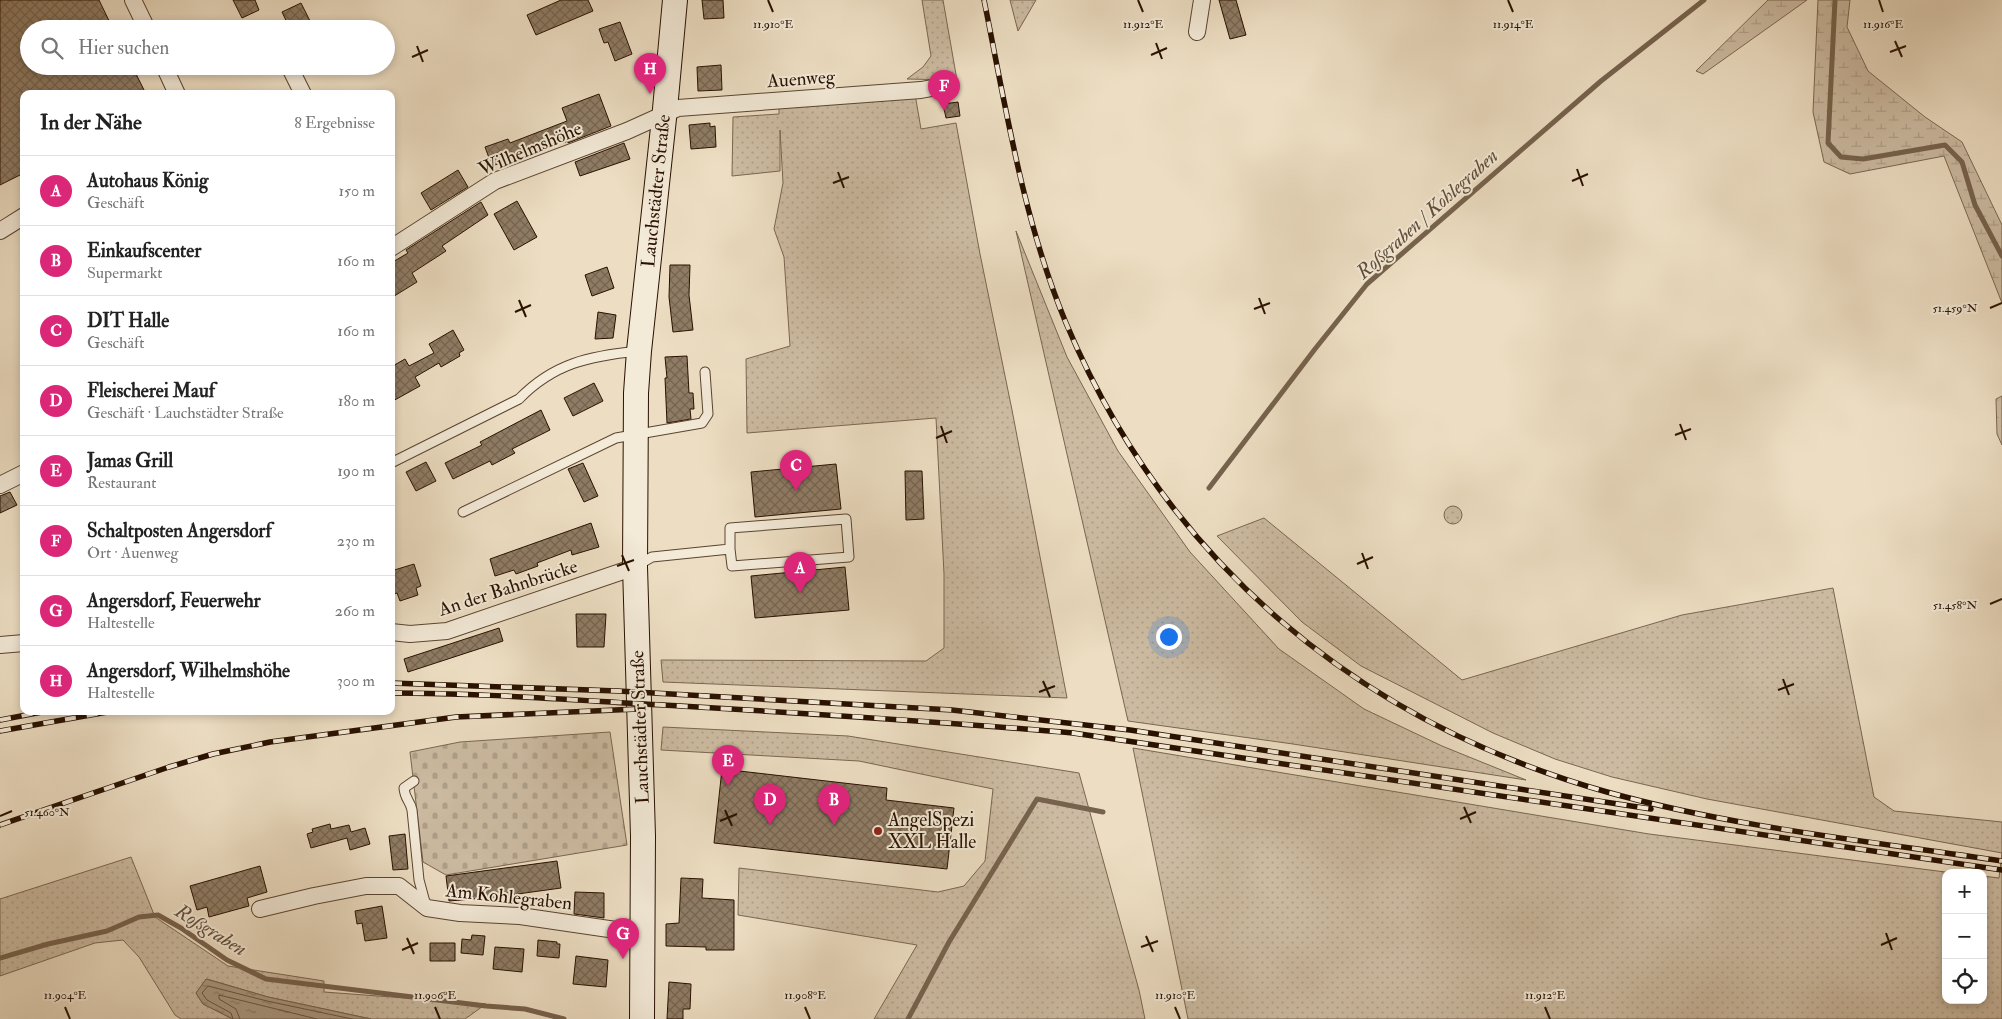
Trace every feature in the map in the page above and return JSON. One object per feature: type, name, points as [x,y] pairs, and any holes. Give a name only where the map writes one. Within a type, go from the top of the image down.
[{"type":"main road","name":"Lauchstädter Straße","points":[[642,1019],[642,736],[638,677],[636,435],[639,351],[675,0]]},
{"type":"street","points":[[133,0],[143,20]]},
{"type":"street","points":[[1197,32],[1202,0]]},
{"type":"street","points":[[168,75],[175,90]]},
{"type":"street","points":[[294,75],[301,90]]},
{"type":"street","name":"Auenweg","points":[[664,115],[678,108],[921,90],[943,86]]},
{"type":"street","name":"Wilhelmshöhe","points":[[395,245],[494,182],[664,115]]},
{"type":"street","points":[[0,231],[20,218]]},
{"type":"street","points":[[0,485],[20,474]]},
{"type":"street","name":"An der Bahnbrücke","points":[[395,632],[410,634],[447,632],[636,566]]},
{"type":"street","points":[[0,645],[20,643]]},
{"type":"street","name":"Am Kohlegraben","points":[[260,909],[366,886],[399,886],[427,908],[460,913],[520,916],[643,934]]},
{"type":"lane","points":[[395,461],[519,399],[549,374],[571,362],[606,354],[639,351]]},
{"type":"lane","points":[[463,512],[616,438],[702,423],[708,414],[705,372]]},
{"type":"lane","points":[[846,519],[849,557],[732,566],[730,549],[730,528],[846,519]]},
{"type":"lane","points":[[636,566],[652,557],[730,549]]},
{"type":"lane","points":[[414,781],[404,788],[404,793],[412,810],[419,880],[427,908]]},
{"type":"green space","points":[[922,0],[943,0],[958,86],[954,80],[907,79],[923,67],[931,56]]},
{"type":"green space","points":[[1010,0],[1036,0],[1018,31]]},
{"type":"green space","points":[[1768,0],[1807,0],[1703,74],[1696,71]]},
{"type":"green space","points":[[1818,0],[1850,0],[1847,27],[1868,71],[1925,117],[1962,142],[2002,225],[2002,303],[1944,156],[1850,174],[1824,162],[1813,112]]},
{"type":"green space","points":[[915,94],[921,129],[956,123],[1067,698],[663,682],[661,660],[926,661],[944,648],[944,574],[936,418],[747,433],[746,359],[790,346],[784,257],[774,229],[783,183],[780,130],[780,171],[732,176],[733,117],[779,114],[779,104]]},
{"type":"green space","points":[[1016,231],[1067,357],[1118,451],[1190,552],[1279,649],[1364,709],[1442,746],[1526,780],[1128,721]]},
{"type":"green space","points":[[2002,396],[2002,445],[1997,434],[1996,399]]},
{"type":"green space","points":[[1453,506],[1459,509],[1462,515],[1459,521],[1453,524],[1447,521],[1444,515],[1447,509]]},
{"type":"green space","points":[[1264,518],[1462,680],[1682,615],[1833,588],[1874,797],[1894,811],[2002,822],[2002,853],[1707,799],[1612,777],[1555,759],[1493,733],[1361,666],[1302,622],[1217,536]]},
{"type":"green space","points":[[663,727],[848,736],[1079,773],[1139,990],[1145,1019],[874,1019],[917,945],[738,915],[739,868],[938,892],[964,886],[985,861],[993,789],[859,761],[661,750]]},
{"type":"green space","points":[[610,732],[627,845],[446,875],[423,862],[410,752],[460,742]]},
{"type":"green space","points":[[1133,748],[1649,834],[1942,872],[1942,1004],[1987,1004],[1987,876],[1999,878],[2002,853],[2002,1019],[1188,1019]]},
{"type":"green space","points":[[131,857],[155,917],[228,966],[324,981],[324,992],[486,1004],[465,1019],[371,1019],[268,997],[207,979],[196,993],[203,1004],[233,1019],[181,1019],[175,1015],[139,957],[123,940],[95,943],[0,976],[0,899]]},
{"type":"water","points":[[206,979],[268,997],[371,1019],[233,1019],[203,1004],[196,993]]},
{"type":"building","points":[[0,0],[99,0],[109,20],[20,20],[20,75],[136,75],[144,90],[20,90],[20,175],[0,185]]},
{"type":"building","points":[[233,0],[255,0],[259,10],[242,18]]},
{"type":"building","points":[[561,0],[588,0],[593,11],[536,35],[527,15]]},
{"type":"building","points":[[702,0],[723,0],[724,18],[704,19]]},
{"type":"building","points":[[1219,0],[1236,0],[1246,35],[1230,39]]},
{"type":"building","points":[[301,3],[310,20],[286,20],[282,12]]},
{"type":"building","points":[[620,22],[632,54],[615,61],[608,42],[604,43],[599,29]]},
{"type":"building","points":[[721,65],[722,90],[698,91],[697,67]]},
{"type":"building","points":[[599,94],[611,126],[568,143],[568,141],[563,143],[562,141],[492,166],[485,147],[508,139],[510,143],[567,121],[562,108]]},
{"type":"building","points":[[958,102],[960,116],[946,118],[943,104]]},
{"type":"building","points":[[710,123],[710,127],[715,126],[716,147],[691,149],[689,125]]},
{"type":"building","points":[[624,143],[630,159],[580,176],[575,162]]},
{"type":"building","points":[[458,170],[468,187],[431,210],[421,193]]},
{"type":"building","points":[[517,201],[537,237],[514,250],[494,214]]},
{"type":"building","points":[[481,202],[488,215],[442,246],[446,251],[412,273],[417,282],[395,296],[395,261],[408,253],[406,250]]},
{"type":"building","points":[[670,265],[690,265],[689,295],[693,330],[673,332],[669,297]]},
{"type":"building","points":[[607,267],[614,288],[592,296],[585,275]]},
{"type":"building","points":[[598,312],[616,315],[613,338],[595,339]]},
{"type":"building","points":[[453,330],[464,350],[459,353],[460,356],[441,367],[439,363],[415,377],[420,386],[395,400],[395,365],[405,359],[409,366],[434,353],[429,344]]},
{"type":"building","points":[[687,356],[689,393],[693,393],[694,409],[690,409],[691,419],[667,423],[665,357]]},
{"type":"building","points":[[594,383],[603,401],[573,416],[564,398]]},
{"type":"building","points":[[541,410],[550,430],[512,449],[515,453],[492,465],[490,461],[453,479],[445,463],[482,445],[480,442]]},
{"type":"building","points":[[426,462],[436,481],[416,491],[406,472]]},
{"type":"building","points":[[583,463],[598,496],[584,502],[568,469]]},
{"type":"building","points":[[836,464],[841,509],[755,517],[751,472]]},
{"type":"building","points":[[905,471],[922,471],[924,519],[906,520]]},
{"type":"building","points":[[10,492],[17,505],[0,513],[0,496]]},
{"type":"building","points":[[591,523],[599,547],[572,555],[571,550],[537,563],[538,566],[516,574],[514,570],[495,576],[490,559]]},
{"type":"building","points":[[414,564],[421,586],[416,588],[418,595],[400,601],[397,593],[395,594],[395,570]]},
{"type":"building","points":[[845,567],[849,610],[755,618],[751,576]]},
{"type":"building","points":[[576,614],[606,614],[604,647],[577,647]]},
{"type":"building","points":[[499,628],[503,641],[408,672],[404,659]]},
{"type":"building","points":[[722,769],[887,788],[886,800],[954,808],[947,869],[714,843]]},
{"type":"building","points":[[330,824],[331,829],[349,825],[351,832],[365,828],[370,844],[350,850],[347,838],[311,848],[307,834],[313,832],[312,829]]},
{"type":"building","points":[[405,834],[408,869],[393,870],[389,836]]},
{"type":"building","points":[[557,861],[561,888],[449,901],[446,876]]},
{"type":"building","points":[[260,866],[267,892],[247,898],[249,906],[209,917],[207,907],[197,910],[190,886]]},
{"type":"building","points":[[681,878],[703,879],[702,898],[734,900],[734,950],[706,950],[706,947],[666,946],[666,924],[679,923]]},
{"type":"building","points":[[575,892],[604,893],[604,918],[574,914]]},
{"type":"building","points":[[382,906],[387,938],[365,941],[362,923],[357,924],[355,911]]},
{"type":"building","points":[[472,935],[485,936],[483,955],[461,953],[462,939],[471,940]]},
{"type":"building","points":[[538,940],[560,944],[559,958],[537,956]]},
{"type":"building","points":[[430,943],[455,943],[455,961],[430,961]]},
{"type":"building","points":[[495,947],[524,949],[522,972],[493,969]]},
{"type":"building","points":[[576,956],[608,960],[606,987],[573,984]]},
{"type":"building","points":[[669,982],[691,984],[690,1009],[683,1009],[683,1019],[667,1019]]},
{"type":"waterway","name":"Roßgraben / Kohlegraben","points":[[1209,488],[1367,284],[1601,81],[1704,0]]},
{"type":"waterway","points":[[1835,0],[1828,143],[1841,157],[1863,159],[1945,145],[1962,162],[1975,205],[2002,256]]},
{"type":"waterway","name":"Roßgraben / Kohlegraben","points":[[908,1019],[949,942],[1037,799],[1103,812]]},
{"type":"waterway","name":"Roßgraben","points":[[0,958],[48,944],[107,931],[139,917],[158,915],[181,928],[227,960],[266,979],[486,1006],[525,1009],[564,1019]]},
{"type":"railway","points":[[984,0],[1008,123],[1027,204],[1051,284],[1066,323],[1108,409],[1158,488],[1216,558],[1281,621],[1353,676],[1432,723],[1517,762],[1607,792],[1705,815],[1754,824],[2002,861]]},
{"type":"railway","points":[[395,683],[618,691],[952,710],[1130,730],[1651,809]]},
{"type":"railway","points":[[395,693],[561,699],[868,717],[1073,733],[2002,870]]},
{"type":"railway","points":[[0,825],[169,767],[213,754],[270,742],[456,717],[638,709]]},
{"type":"railway","points":[[0,720],[26,715]]},
{"type":"railway","points":[[0,731],[90,715]]},
{"type":"place","name":"Angersdorf, Wilhelmshöhe","points":[[650,94]]},
{"type":"place","name":"Schaltposten Angersdorf","points":[[944,111]]},
{"type":"place","name":"DIT Halle","points":[[796,491]]},
{"type":"place","name":"Autohaus König","points":[[800,593]]},
{"type":"place","name":"Jamas Grill","points":[[728,786]]},
{"type":"place","name":"Fleischerei Mauf","points":[[770,825]]},
{"type":"place","name":"Einkaufscenter","points":[[834,825]]},
{"type":"place","name":"AngelSpezi XXL Halle","points":[[878,831]]},
{"type":"place","name":"Angersdorf, Feuerwehr","points":[[623,959]]}]
